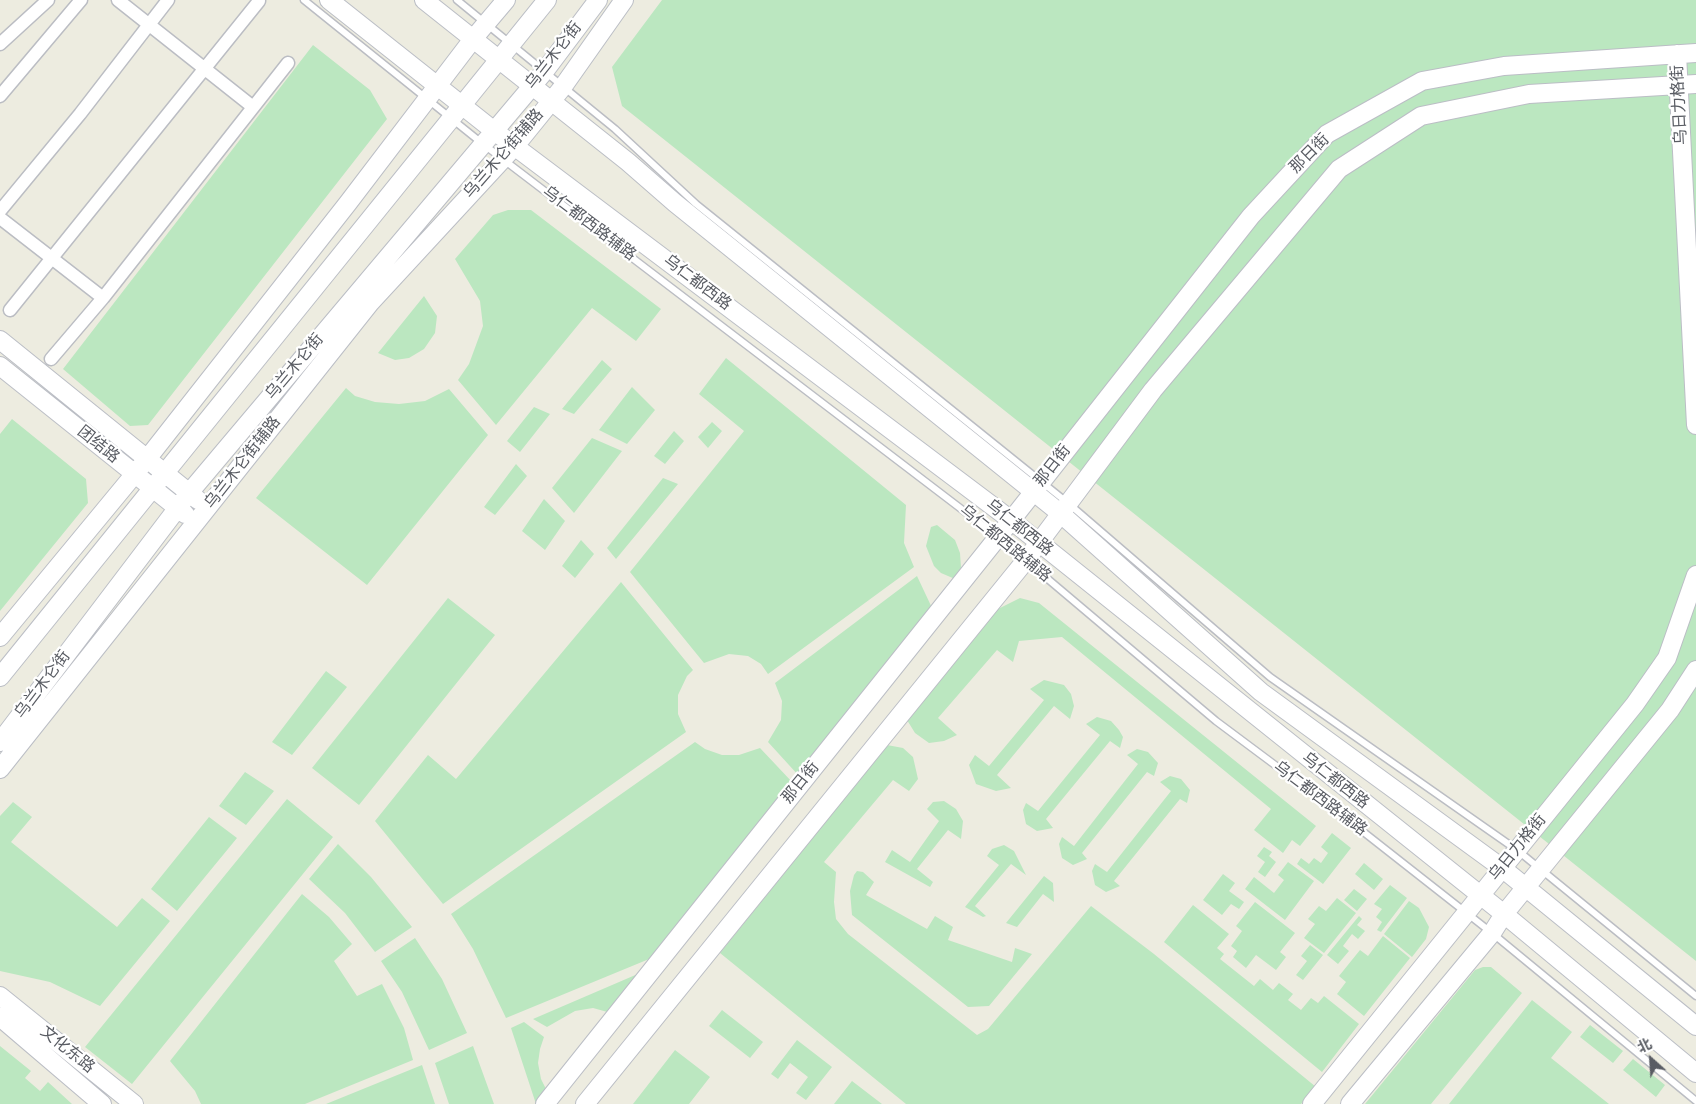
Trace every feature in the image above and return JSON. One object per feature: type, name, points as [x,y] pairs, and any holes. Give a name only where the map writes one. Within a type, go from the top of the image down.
[{"type":"street","points":[[0,44],[48,0]]},
{"type":"street","points":[[0,96],[82,0]]},
{"type":"street","points":[[118,0],[254,107]]},
{"type":"street","points":[[0,211],[80,114],[168,0]]},
{"type":"street","name":"乌仁都西路","points":[[329,0],[433,93],[488,137],[1011,520],[1504,914],[1696,1073]]},
{"type":"street","name":"乌仁都西路","points":[[424,0],[1064,508],[1260,692],[1502,868],[1696,1026]]},
{"type":"street","points":[[0,637],[147,459],[433,93],[473,39],[506,0]]},
{"type":"street","points":[[0,677],[547,0]]},
{"type":"street","name":"乌兰木仑街","points":[[0,742],[188,493],[544,72],[598,0]]},
{"type":"street","name":"乌兰木仑街辅路","points":[[0,769],[370,303],[510,152],[562,88],[624,0]]},
{"type":"street","points":[[10,310],[259,1]]},
{"type":"street","name":"那日街","points":[[545,1104],[998,537],[1251,216],[1327,134],[1422,81],[1504,66],[1696,53]]},
{"type":"street","name":"乌日力格街","points":[[1677,54],[1696,426]]},
{"type":"street","points":[[51,359],[103,298],[288,62]]},
{"type":"street","name":"那日街","points":[[585,1104],[1026,560],[1153,390],[1339,169],[1421,116],[1529,94],[1696,84]]},
{"type":"street","points":[[0,218],[103,298]]},
{"type":"street","points":[[0,340],[208,508]]},
{"type":"street","name":"团结路","points":[[0,366],[196,524]]},
{"type":"street","name":"乌日力格街","points":[[1312,1104],[1635,704],[1667,658],[1696,576]]},
{"type":"street","name":"乌日力格街","points":[[1350,1104],[1492,933],[1504,914],[1528,888],[1670,710],[1696,670]]},
{"type":"street","name":"文化东路","points":[[0,996],[134,1104]]},
{"type":"street","name":"文化东路","points":[[0,1018],[102,1104]]},
{"type":"lane","points":[[304,0],[433,93]]},
{"type":"lane","points":[[457,0],[562,88],[615,128],[696,204],[1037,487]]},
{"type":"lane","name":"乌仁都西路辅路","points":[[510,152],[998,537],[1216,721],[1338,812],[1492,933],[1696,1101]]},
{"type":"lane","points":[[1064,508],[1270,677],[1516,850],[1696,996]]},
{"type":"green space","points":[[662,0],[1696,0],[1696,961],[622,106],[612,67]]},
{"type":"green space","points":[[313,45],[370,90],[387,119],[148,425],[130,426],[63,369]]},
{"type":"green space","points":[[508,210],[531,210],[661,309],[636,341],[592,308],[496,425],[458,380],[469,364],[483,326],[480,301],[455,259],[493,215]]},
{"type":"green space","points":[[424,296],[437,316],[435,333],[424,349],[409,358],[395,360],[378,353]]},
{"type":"green space","points":[[726,358],[906,505],[904,543],[914,567],[768,674],[761,664],[748,656],[729,654],[704,663],[630,572],[744,431],[699,394]]},
{"type":"green space","points":[[602,360],[612,369],[574,414],[562,409]]},
{"type":"green space","points":[[632,387],[655,410],[627,444],[599,430]]},
{"type":"green space","points":[[346,388],[355,396],[375,402],[399,404],[425,401],[449,389],[488,435],[367,585],[256,498]]},
{"type":"green space","points":[[534,407],[550,414],[520,452],[507,441]]},
{"type":"green space","points":[[12,419],[86,479],[88,503],[0,611],[0,434]]},
{"type":"green space","points":[[712,422],[722,431],[708,448],[698,437]]},
{"type":"green space","points":[[674,431],[684,441],[665,464],[654,456]]},
{"type":"green space","points":[[592,438],[622,451],[574,513],[552,488]]},
{"type":"green space","points":[[516,464],[527,476],[495,515],[484,507]]},
{"type":"green space","points":[[663,478],[678,484],[616,559],[607,548]]},
{"type":"green space","points":[[544,499],[565,521],[545,550],[522,531]]},
{"type":"green space","points":[[937,525],[955,540],[960,553],[961,568],[955,579],[941,573],[934,566],[926,546],[931,527]]},
{"type":"green space","points":[[581,540],[594,554],[575,578],[562,566]]},
{"type":"green space","points":[[917,576],[933,610],[799,776],[768,742],[781,720],[782,701],[775,683]]},
{"type":"green space","points":[[621,582],[693,670],[687,676],[678,695],[678,714],[686,732],[443,904],[375,821],[428,755],[456,779]]},
{"type":"green space","points":[[448,598],[495,635],[359,805],[312,768]]},
{"type":"green space","points":[[1020,598],[1039,603],[1316,826],[1300,846],[1292,840],[1283,853],[1254,830],[1271,809],[1062,637],[1019,641],[1013,662],[997,650],[938,718],[957,735],[944,741],[929,743],[915,733],[907,720],[998,609]]},
{"type":"green space","points":[[326,671],[347,687],[292,755],[272,742]]},
{"type":"green space","points":[[1044,680],[1064,685],[1071,694],[1074,706],[1070,719],[1054,706],[997,775],[1011,788],[996,791],[976,784],[969,765],[975,755],[989,766],[1044,700],[1030,689]]},
{"type":"green space","points":[[1097,717],[1111,721],[1119,730],[1123,737],[1120,748],[1110,741],[1046,819],[1053,828],[1037,831],[1026,824],[1023,810],[1026,803],[1038,811],[1100,735],[1086,724]]},
{"type":"green space","points":[[695,742],[705,749],[722,755],[739,755],[760,748],[793,783],[654,957],[506,1018],[473,949],[451,914]]},
{"type":"green space","points":[[887,745],[903,748],[913,757],[918,779],[909,791],[893,780],[824,862],[836,872],[834,902],[836,919],[848,934],[977,1035],[988,1029],[1091,906],[1154,954],[1316,1087],[1301,1104],[906,1104],[720,953]]},
{"type":"green space","points":[[1137,749],[1148,752],[1158,763],[1154,776],[1147,772],[1082,853],[1087,859],[1073,865],[1062,858],[1059,844],[1062,837],[1074,846],[1138,764],[1127,755]]},
{"type":"green space","points":[[245,772],[274,791],[246,825],[219,806]]},
{"type":"green space","points":[[1170,776],[1181,779],[1190,790],[1187,803],[1180,799],[1114,881],[1120,886],[1106,892],[1095,885],[1092,871],[1095,864],[1107,872],[1171,791],[1160,782]]},
{"type":"green space","points":[[287,799],[333,837],[132,1084],[85,1047]]},
{"type":"green space","points":[[944,801],[956,809],[963,821],[961,839],[948,830],[917,869],[933,882],[930,887],[885,862],[892,850],[910,862],[939,821],[927,809],[933,802]]},
{"type":"green space","points":[[13,802],[32,817],[11,842],[117,927],[142,898],[170,921],[100,1006],[50,982],[0,971],[0,816]]},
{"type":"green space","points":[[209,817],[237,838],[177,911],[151,889]]},
{"type":"green space","points":[[1332,833],[1351,848],[1323,884],[1297,864],[1301,858],[1309,864],[1314,858],[1321,863],[1328,853],[1321,847]]},
{"type":"green space","points":[[338,844],[371,877],[412,927],[375,952],[345,913],[309,879]]},
{"type":"green space","points":[[1004,845],[1014,851],[1026,875],[1011,864],[975,906],[986,916],[983,917],[965,907],[999,865],[987,856],[992,849]]},
{"type":"green space","points":[[1264,847],[1272,852],[1269,856],[1276,862],[1265,877],[1258,872],[1265,862],[1257,856]]},
{"type":"green space","points":[[1288,862],[1314,881],[1285,920],[1245,889],[1254,877],[1274,893],[1284,880],[1278,875]]},
{"type":"green space","points":[[1364,863],[1383,879],[1374,890],[1355,874]]},
{"type":"green space","points":[[857,871],[863,872],[874,882],[866,895],[927,929],[935,916],[953,927],[948,940],[1012,962],[1015,948],[1032,954],[989,1006],[968,1007],[852,915],[850,891],[854,875]]},
{"type":"green space","points":[[1223,874],[1235,883],[1229,891],[1244,902],[1239,909],[1231,904],[1222,915],[1203,900]]},
{"type":"green space","points":[[1044,876],[1053,883],[1054,902],[1043,894],[1017,927],[1006,923]]},
{"type":"green space","points":[[1390,885],[1407,898],[1381,932],[1377,930],[1382,922],[1376,917],[1382,909],[1374,904]]},
{"type":"green space","points":[[1354,889],[1367,899],[1357,911],[1344,900]]},
{"type":"green space","points":[[302,894],[329,917],[352,944],[334,961],[357,996],[382,984],[404,1028],[413,1060],[305,1104],[201,1104],[195,1091],[170,1061]]},
{"type":"green space","points":[[1337,898],[1356,913],[1324,953],[1304,938],[1315,924],[1308,919],[1319,906],[1326,911]]},
{"type":"green space","points":[[1409,901],[1419,908],[1429,927],[1426,939],[1412,957],[1384,934]]},
{"type":"green space","points":[[1255,902],[1295,933],[1280,952],[1286,957],[1276,970],[1256,955],[1246,968],[1233,957],[1237,951],[1231,946],[1242,931],[1236,926]]},
{"type":"green space","points":[[1193,905],[1229,934],[1217,948],[1224,954],[1220,959],[1254,986],[1260,979],[1273,990],[1279,983],[1293,994],[1288,1000],[1301,1010],[1311,998],[1318,1003],[1324,996],[1359,1024],[1322,1072],[1164,942]]},
{"type":"green space","points":[[1359,916],[1362,919],[1357,925],[1365,931],[1358,939],[1352,934],[1343,946],[1349,951],[1338,964],[1327,955]]},
{"type":"green space","points":[[1383,936],[1410,958],[1364,1016],[1337,994],[1346,982],[1339,976],[1360,950],[1368,956]]},
{"type":"green space","points":[[415,938],[442,979],[467,1033],[429,1050],[402,992],[381,961]]},
{"type":"green space","points":[[1310,945],[1323,955],[1303,980],[1296,975],[1307,961],[1301,956]]},
{"type":"green space","points":[[1491,967],[1522,993],[1431,1104],[1365,1104],[1475,970]]},
{"type":"green space","points":[[647,970],[611,1013],[593,1008],[575,1011],[547,1027],[533,1019]]},
{"type":"green space","points":[[1532,1000],[1572,1032],[1551,1058],[1609,1104],[1449,1104]]},
{"type":"green space","points":[[722,1010],[763,1042],[750,1058],[709,1026]]},
{"type":"green space","points":[[524,1022],[544,1037],[538,1063],[541,1079],[548,1093],[539,1104],[536,1104],[511,1028]]},
{"type":"green space","points":[[1590,1025],[1623,1051],[1613,1063],[1580,1037]]},
{"type":"green space","points":[[797,1040],[832,1067],[806,1100],[796,1093],[808,1077],[790,1063],[778,1079],[771,1074]]},
{"type":"green space","points":[[0,1046],[31,1071],[25,1078],[40,1091],[48,1082],[72,1104],[0,1104]]},
{"type":"green space","points":[[473,1046],[494,1104],[449,1104],[435,1063]]},
{"type":"green space","points":[[675,1050],[710,1077],[689,1104],[633,1104]]},
{"type":"green space","points":[[1633,1059],[1665,1085],[1656,1097],[1623,1070]]},
{"type":"green space","points":[[422,1065],[435,1104],[326,1104]]},
{"type":"green space","points":[[852,1081],[882,1104],[834,1104]]}]
